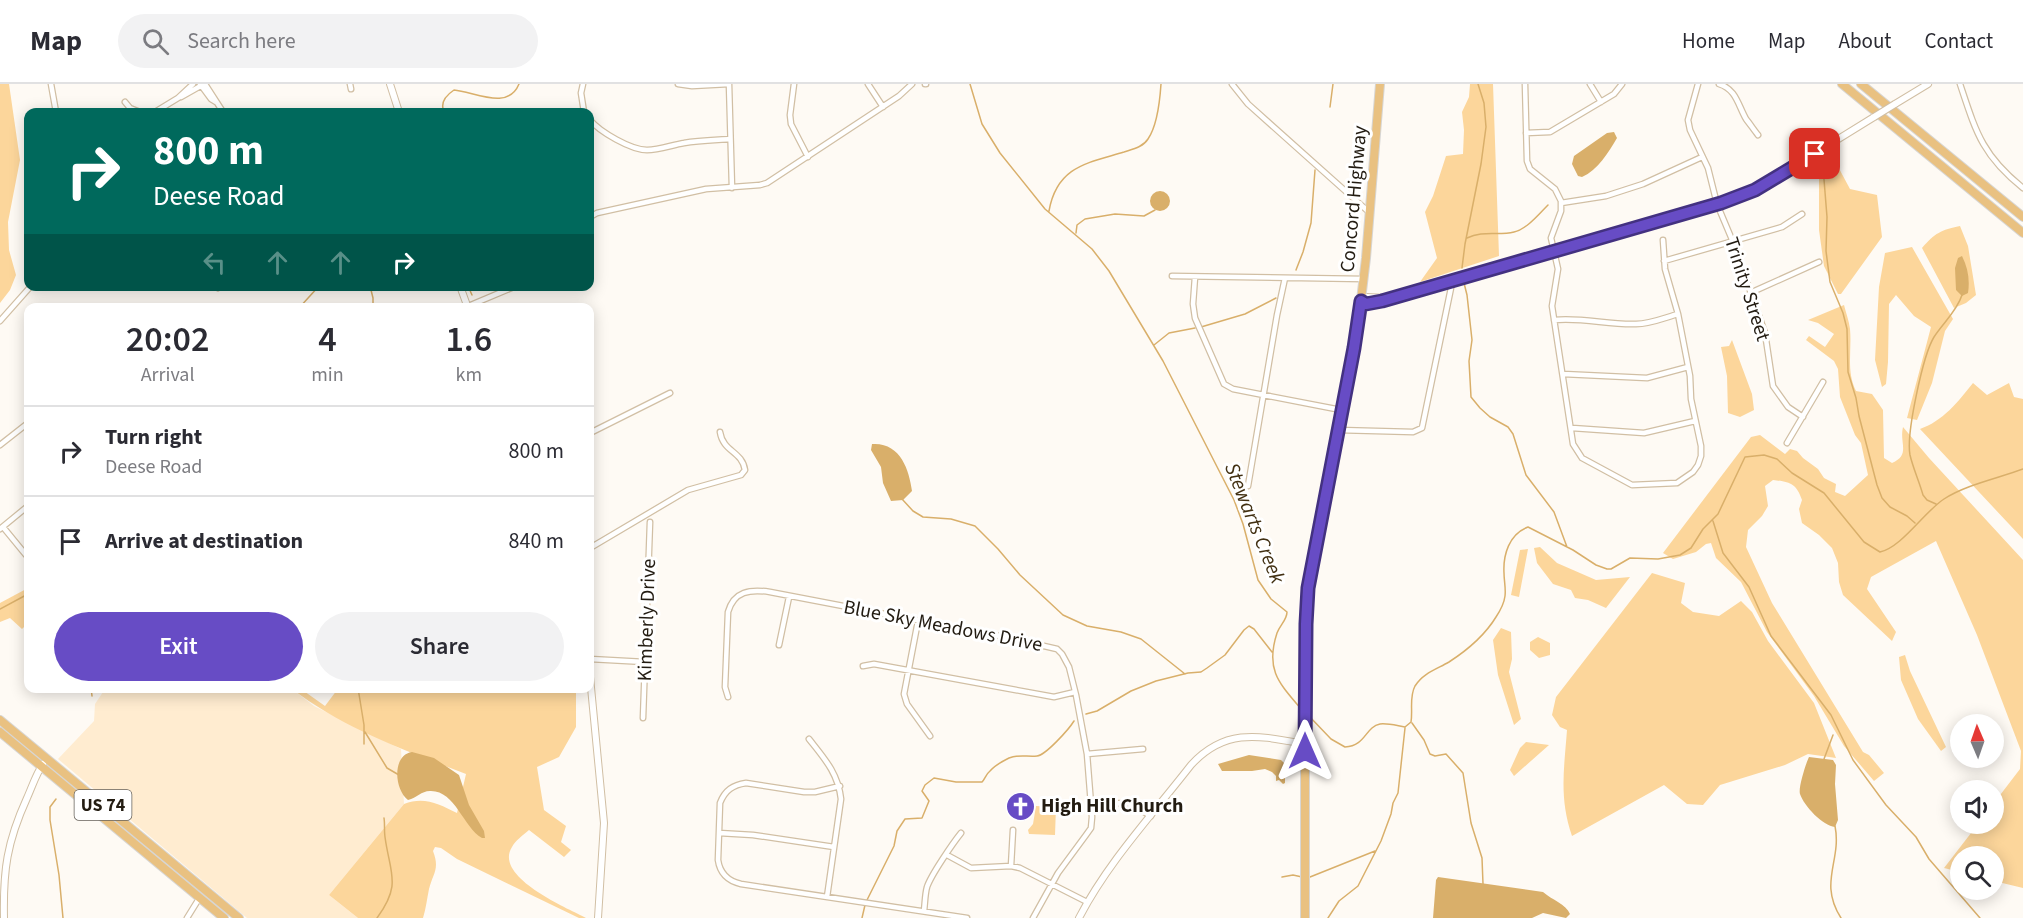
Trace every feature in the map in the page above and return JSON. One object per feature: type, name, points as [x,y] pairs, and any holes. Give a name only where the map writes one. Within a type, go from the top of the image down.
[{"type":"highway","name":"Concord Highway","points":[[1305,918],[1308,588],[1361,301],[1380,84]]},
{"type":"highway","points":[[1842,84],[2023,233]]},
{"type":"highway","points":[[1861,84],[2023,218]]},
{"type":"highway","name":"US 74","points":[[0,720],[48,758],[203,894],[224,918]]},
{"type":"highway","name":"US 74","points":[[0,732],[203,894],[239,918]]},
{"type":"street","points":[[51,84],[55,108]]},
{"type":"street","points":[[178,98],[193,84]]},
{"type":"street","points":[[162,108],[202,84],[211,99],[220,108]]},
{"type":"street","points":[[390,84],[398,108]]},
{"type":"street","points":[[583,84],[581,93],[583,108]]},
{"type":"street","points":[[678,84],[692,86],[729,84],[732,188]]},
{"type":"street","points":[[794,84],[790,115],[808,157]]},
{"type":"street","points":[[868,84],[883,107]]},
{"type":"street","points":[[594,215],[683,193],[767,183],[883,107],[912,84]]},
{"type":"street","points":[[1232,84],[1248,104],[1370,213]]},
{"type":"street","points":[[1525,84],[1527,161],[1530,169],[1555,189],[1561,203],[1561,211],[1551,238],[1552,251],[1558,269],[1552,306],[1573,444],[1582,458],[1632,485],[1677,483],[1687,477],[1698,465],[1701,456],[1688,367],[1665,269],[1663,240]]},
{"type":"street","points":[[1590,84],[1601,102]]},
{"type":"street","points":[[1526,133],[1550,132],[1614,94],[1622,84]]},
{"type":"street","name":"Trinity Street","points":[[1698,84],[1688,120],[1690,130],[1708,168],[1717,204],[1765,333],[1773,386],[1788,407],[1803,417]]},
{"type":"street","points":[[1719,84],[1733,92],[1746,118],[1758,135]]},
{"type":"street","points":[[1361,301],[1366,304],[1717,204],[1764,185],[1928,84]]},
{"type":"street","points":[[1960,84],[1977,131],[1988,153],[1999,167],[2023,188]]},
{"type":"street","points":[[125,102],[130,108]]},
{"type":"street","points":[[594,124],[601,130],[636,149],[646,150],[693,141],[730,139]]},
{"type":"street","points":[[1561,203],[1606,196],[1643,184],[1702,157]]},
{"type":"street","points":[[1664,261],[1782,227],[1802,214]]},
{"type":"street","points":[[1750,293],[1819,262]]},
{"type":"street","points":[[1172,276],[1364,279]]},
{"type":"street","points":[[1195,277],[1193,304],[1195,318],[1219,376],[1227,386],[1342,410]]},
{"type":"street","points":[[1248,486],[1285,278]]},
{"type":"street","points":[[1338,430],[1413,432],[1422,428],[1451,280]]},
{"type":"street","points":[[0,321],[27,291]]},
{"type":"street","points":[[475,303],[500,291]]},
{"type":"street","points":[[1554,320],[1576,319],[1635,324],[1677,314]]},
{"type":"street","points":[[1563,374],[1647,378],[1688,367]]},
{"type":"street","points":[[1787,443],[1823,382]]},
{"type":"street","points":[[594,431],[670,393]]},
{"type":"street","points":[[1572,428],[1644,433],[1695,421]]},
{"type":"street","points":[[0,445],[24,426]]},
{"type":"street","points":[[594,546],[688,490],[741,475],[745,470],[743,462],[723,443],[720,432]]},
{"type":"street","points":[[24,509],[1,528],[24,553]]},
{"type":"street","name":"Kimberly Drive","points":[[643,718],[650,522]]},
{"type":"street","name":"Blue Sky Meadows Drive","points":[[728,698],[724,687],[728,612],[730,604],[745,591],[755,590],[1032,643],[1057,650],[1069,667],[1087,754],[1091,804],[1090,828],[1052,884],[1033,918]]},
{"type":"street","points":[[779,645],[789,597]]},
{"type":"street","points":[[918,621],[904,694],[907,705],[930,736]]},
{"type":"street","points":[[594,659],[645,662]]},
{"type":"street","points":[[863,666],[874,664],[1054,697],[1075,692]]},
{"type":"street","points":[[592,693],[604,823],[598,918]]},
{"type":"street","points":[[1079,918],[1101,881],[1197,758],[1221,742],[1245,736],[1264,736],[1305,744]]},
{"type":"street","points":[[809,739],[835,773],[840,786],[841,799],[827,897]]},
{"type":"street","points":[[1087,754],[1143,748]]},
{"type":"street","points":[[4,918],[3,885],[7,853],[18,818],[41,766],[48,758]]},
{"type":"street","points":[[840,786],[815,792],[804,792],[746,783],[737,784],[724,794],[720,802],[719,869],[732,882],[967,918]]},
{"type":"street","points":[[1091,804],[1128,803],[1151,816]]},
{"type":"street","points":[[1011,866],[1013,830]]},
{"type":"street","points":[[719,833],[753,835],[834,847]]},
{"type":"street","points":[[924,911],[927,887],[952,843],[961,833]]},
{"type":"street","points":[[947,855],[971,868],[1011,866],[1020,868],[1087,902]]},
{"type":"street","points":[[187,918],[203,894]]},
{"type":"shaded area","points":[[0,84],[9,84],[20,160],[8,222],[9,250],[16,275],[10,290],[0,303]]},
{"type":"shaded area","points":[[1470,84],[1493,84],[1499,256],[1420,282],[1437,258],[1425,212],[1433,196],[1446,156],[1463,154],[1462,112],[1469,97]]},
{"type":"shaded area","points":[[1614,132],[1617,138],[1602,160],[1588,174],[1578,176],[1572,164],[1574,156],[1607,133]]},
{"type":"shaded area","points":[[1835,161],[1850,189],[1877,195],[1882,237],[1841,294],[1838,294],[1824,266],[1819,230],[1819,166]]},
{"type":"shaded area","points":[[1160,191],[1167,194],[1170,201],[1167,208],[1160,211],[1153,208],[1150,201],[1153,194]]},
{"type":"shaded area","points":[[1960,226],[1968,246],[1976,295],[1966,303],[1954,308],[1922,248],[1939,233]]},
{"type":"shaded area","points":[[1912,247],[1953,319],[1945,331],[1932,383],[1917,420],[1907,418],[1931,327],[1914,316],[1896,295],[1889,304],[1888,362],[1886,384],[1882,387],[1875,360],[1879,287],[1885,253]]},
{"type":"shaded area","points":[[1962,256],[1969,283],[1968,293],[1962,296],[1956,290],[1955,268],[1958,258]]},
{"type":"shaded area","points":[[1844,305],[1850,329],[1851,376],[1856,391],[1872,394],[1883,410],[1884,458],[1892,463],[1901,456],[1903,427],[2023,560],[2023,888],[2004,883],[2004,846],[1961,846],[1970,834],[2004,834],[2004,790],[2020,769],[2021,751],[1977,635],[1936,541],[1871,577],[1867,589],[1896,632],[1892,641],[1843,595],[1839,582],[1838,563],[1832,548],[1802,523],[1799,509],[1802,500],[1792,484],[1773,480],[1765,486],[1768,506],[1748,530],[1746,547],[1772,603],[1863,752],[1869,755],[1884,773],[1874,781],[1844,746],[1814,696],[1767,632],[1741,582],[1716,558],[1711,543],[1696,552],[1673,559],[1663,553],[1751,437],[1760,435],[1785,454],[1790,449],[1797,451],[1818,469],[1824,478],[1836,484],[1835,492],[1845,496],[1868,475],[1861,443],[1855,435],[1840,397],[1838,369],[1834,361],[1806,340],[1809,336],[1825,347],[1834,334],[1818,323],[1808,320]]},
{"type":"shaded area","points":[[1732,340],[1752,394],[1754,410],[1740,417],[1728,413],[1727,376],[1721,347],[1729,346]]},
{"type":"shaded area","points":[[1973,383],[1987,395],[2009,383],[2014,397],[2023,399],[2023,539],[1920,429],[1943,416]]},
{"type":"shaded area","points":[[872,444],[890,447],[901,458],[912,491],[903,500],[891,501],[883,483],[881,467],[871,450]]},
{"type":"shaded area","points":[[1540,547],[1557,563],[1596,580],[1630,577],[1606,608],[1588,600],[1575,598],[1571,590],[1553,584],[1537,563],[1534,548]]},
{"type":"shaded area","points":[[1528,549],[1519,597],[1511,595],[1520,550]]},
{"type":"shaded area","points":[[1652,573],[1685,583],[1681,603],[1693,612],[1719,616],[1741,601],[1752,612],[1768,641],[1814,703],[1836,758],[1808,754],[1785,765],[1720,785],[1703,805],[1687,804],[1664,785],[1572,836],[1564,796],[1567,730],[1560,727],[1552,715],[1556,697]]},
{"type":"shaded area","points":[[24,590],[24,627],[22,629],[10,618],[0,622],[0,603]]},
{"type":"shaded area","points":[[1501,628],[1511,632],[1512,659],[1509,672],[1521,719],[1514,725],[1498,675],[1493,640]]},
{"type":"shaded area","points":[[1538,637],[1550,643],[1550,655],[1539,658],[1530,650],[1530,642]]},
{"type":"shaded area","points":[[1905,655],[1910,671],[1946,747],[1941,751],[1918,719],[1901,680],[1899,657]]},
{"type":"shaded area","points":[[102,693],[297,693],[314,706],[401,749],[404,804],[329,895],[358,918],[247,918],[58,759],[94,721],[95,704]]},
{"type":"shaded area","points":[[298,693],[307,693],[325,706],[335,693],[576,693],[576,727],[559,757],[537,767],[544,810],[566,826],[561,842],[571,850],[564,857],[529,830],[513,845],[509,858],[513,869],[522,880],[549,899],[586,918],[579,918],[435,847],[433,851],[436,867],[423,918],[358,918],[329,895],[404,804],[425,801],[457,813],[466,774],[354,727]]},
{"type":"shaded area","points":[[1526,742],[1549,745],[1514,776],[1510,770],[1520,748]]},
{"type":"shaded area","points":[[412,752],[434,758],[459,775],[469,805],[484,831],[485,838],[475,833],[446,796],[439,792],[427,791],[408,800],[403,795],[398,781],[398,766],[406,754]]},
{"type":"shaded area","points":[[1249,755],[1281,760],[1285,764],[1285,783],[1276,781],[1276,776],[1265,769],[1222,771],[1218,764]]},
{"type":"shaded area","points":[[1809,757],[1833,760],[1836,765],[1838,820],[1835,827],[1814,815],[1800,794],[1801,781]]},
{"type":"shaded area","points":[[1036,806],[1056,807],[1055,835],[1029,834],[1028,830],[1033,824]]},
{"type":"shaded area","points":[[1950,860],[1950,870],[1944,868]]},
{"type":"shaded area","points":[[1438,877],[1543,892],[1562,905],[1570,914],[1566,918],[1543,913],[1532,918],[1433,918]]},
{"type":"waterway","points":[[443,108],[444,100],[454,90],[499,98],[507,97],[519,84]]},
{"type":"waterway","name":"Stewarts Creek","points":[[970,84],[982,124],[1000,153],[1045,209],[1092,249],[1109,271],[1163,361],[1234,500],[1258,580],[1271,599],[1287,612],[1277,633],[1273,657],[1274,667],[1281,684],[1302,710]]},
{"type":"waterway","points":[[1049,211],[1053,196],[1067,175],[1087,164],[1134,149],[1146,142],[1156,120],[1161,84]]},
{"type":"waterway","points":[[1330,107],[1333,84]]},
{"type":"waterway","points":[[1462,268],[1486,127],[1484,103],[1478,84]]},
{"type":"waterway","points":[[1823,167],[1827,217],[1826,251],[1830,282],[1847,329],[1848,372],[1859,416],[1882,498],[1890,507],[1915,523]]},
{"type":"waterway","points":[[1296,270],[1311,223],[1315,170]]},
{"type":"waterway","points":[[1467,238],[1479,234],[1508,233],[1524,228],[1548,205]]},
{"type":"waterway","points":[[1076,233],[1077,225],[1085,219],[1115,214],[1144,216],[1155,210]]},
{"type":"waterway","points":[[1464,283],[1472,340],[1469,361],[1471,397],[1490,417],[1508,427],[1513,434],[1526,475],[1554,512],[1567,547]]},
{"type":"waterway","points":[[304,303],[314,291]]},
{"type":"waterway","points":[[371,291],[373,303]]},
{"type":"waterway","points":[[470,291],[472,295]]},
{"type":"waterway","points":[[1936,504],[1927,500],[1923,495],[1909,445],[1913,413],[1925,360],[1934,337],[1957,306],[1962,295]]},
{"type":"waterway","points":[[1201,327],[1245,314],[1276,298]]},
{"type":"waterway","points":[[1154,345],[1169,333],[1195,328]]},
{"type":"waterway","name":"Stewarts Creek","points":[[1308,715],[1331,739],[1345,747],[1357,743],[1371,729],[1380,724],[1405,727],[1411,722],[1412,695],[1418,682],[1468,648],[1492,624],[1503,605],[1505,596],[1504,566],[1508,546],[1521,530],[1528,527],[1607,569],[1630,558],[1658,559],[1680,555],[1691,548],[1703,529],[1718,514],[1745,457],[1764,455],[1777,459],[1792,473],[1824,493],[1864,542],[1880,552],[1896,544],[1936,505],[1952,494],[2023,469]]},
{"type":"waterway","points":[[902,499],[913,511],[923,517],[951,519],[975,526],[1020,575],[1063,615],[1087,626],[1121,632],[1141,639],[1185,674]]},
{"type":"waterway","points":[[1713,521],[1723,553],[1749,587],[1771,636],[1831,715],[1853,760],[1886,805],[1916,837],[1929,859],[1980,918]]},
{"type":"waterway","points":[[0,609],[24,596]]},
{"type":"waterway","points":[[1086,714],[1097,711],[1131,691],[1156,681],[1201,672],[1225,655],[1249,626],[1272,652]]},
{"type":"waterway","points":[[359,693],[364,725],[364,744]]},
{"type":"waterway","points":[[867,900],[894,846],[897,831],[905,819],[922,818],[929,801],[922,791],[925,785],[934,778],[956,782],[982,782],[994,767],[1009,758],[1041,755],[1074,721]]},
{"type":"waterway","points":[[1412,723],[1424,740],[1430,754],[1435,756],[1446,754],[1463,773],[1471,823],[1482,858],[1483,884]]},
{"type":"waterway","points":[[1328,918],[1339,901],[1358,886],[1381,841],[1398,793],[1405,728]]},
{"type":"waterway","points":[[365,732],[387,768],[399,775]]},
{"type":"waterway","points":[[1824,759],[1833,735]]},
{"type":"waterway","points":[[56,799],[50,807],[50,820],[63,918]]},
{"type":"waterway","points":[[377,918],[390,896],[392,887],[384,818]]},
{"type":"waterway","points":[[1835,826],[1836,850],[1831,893],[1841,918]]},
{"type":"waterway","points":[[1310,877],[1375,851]]},
{"type":"waterway","points":[[1282,877],[1293,875],[1302,877]]},
{"type":"waterway","points":[[862,918],[865,905]]},
{"type":"place","name":"High Hill Church","points":[[1020,806]]},
{"type":"route","points":[[1305,751],[1308,588],[1361,301],[1366,304],[1382,301],[1735,199],[1755,190],[1815,154]]}]
